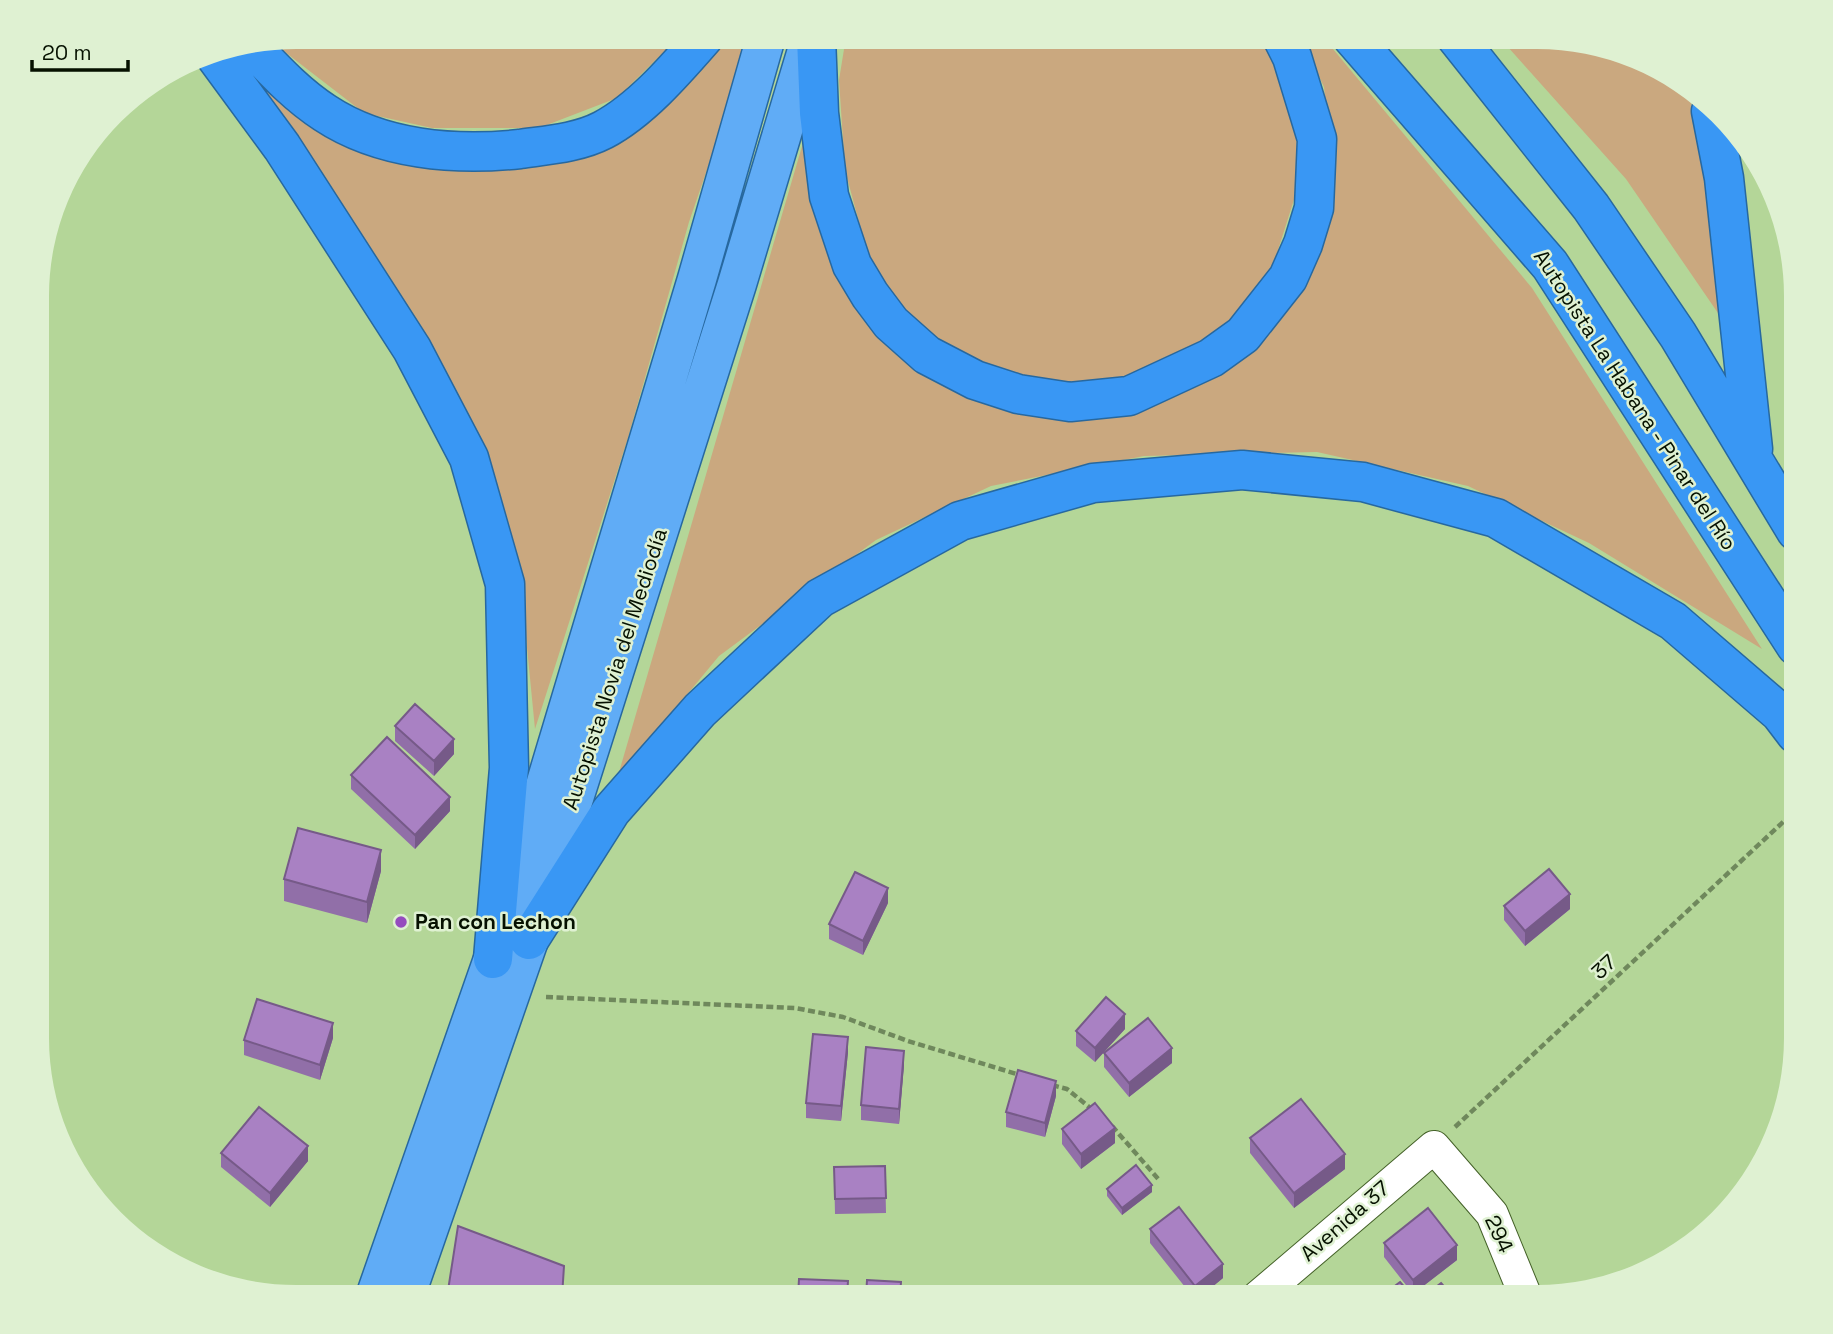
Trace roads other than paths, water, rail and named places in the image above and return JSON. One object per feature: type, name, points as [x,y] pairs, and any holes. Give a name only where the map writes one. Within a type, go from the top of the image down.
[{"type":"highway","points":[[257,52],[285,82],[326,114],[373,137],[416,147],[471,151],[547,145],[579,139],[604,130],[665,81],[693,49]]},
{"type":"highway","name":"Autopista Novia del Mediodía","points":[[380,1284],[493,959],[697,279],[762,49]]},
{"type":"highway","name":"Autopista Novia del Mediodía","points":[[409,1284],[529,940],[810,49]]},
{"type":"highway","points":[[815,49],[829,196],[852,265],[870,295],[891,323],[927,355],[975,380],[1018,394],[1070,402],[1129,396],[1211,358],[1243,335],[1288,278],[1303,244],[1314,208],[1317,139],[1288,50]]},
{"type":"highway","name":"Autopista La Habana - Pinar del Río","points":[[1363,50],[1550,264],[1783,627]]},
{"type":"highway","points":[[1467,50],[1591,207],[1678,335],[1783,510]]},
{"type":"highway","points":[[220,61],[282,147],[412,349],[469,458],[505,584],[509,768],[493,959]]},
{"type":"highway","points":[[1714,123],[1724,178],[1754,461]]},
{"type":"highway","points":[[529,940],[611,811],[700,710],[820,598],[960,521],[1093,483],[1242,470],[1363,482],[1496,518],[1673,621],[1784,718]]},
{"type":"street","name":"Avenida 37","points":[[1272,1285],[1434,1147]]},
{"type":"street","name":"294","points":[[1434,1147],[1492,1214],[1521,1285]]},
{"type":"place","name":"Pan con Lechon","points":[[401,922]]}]
